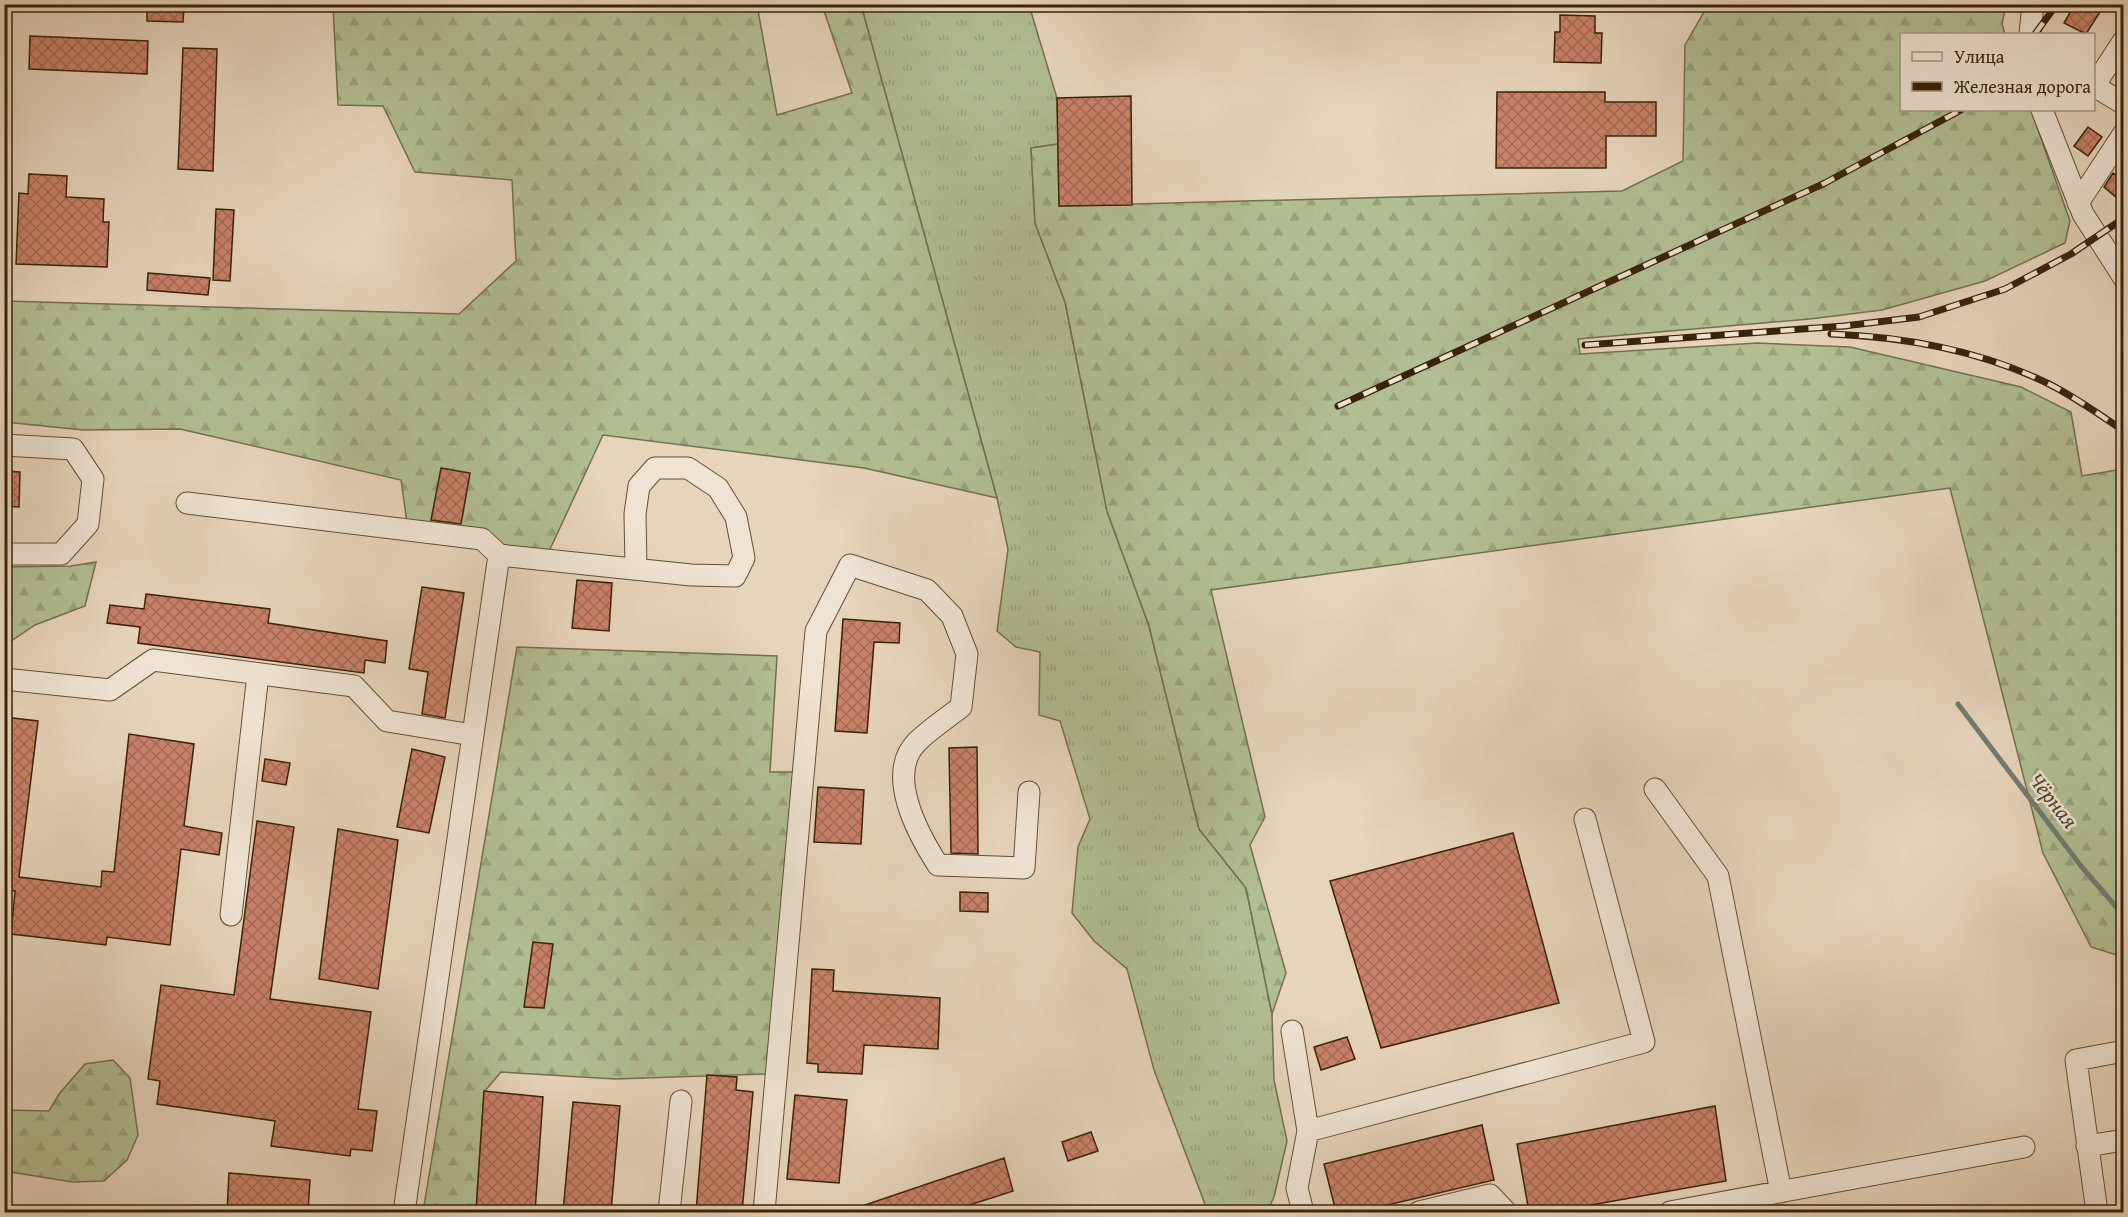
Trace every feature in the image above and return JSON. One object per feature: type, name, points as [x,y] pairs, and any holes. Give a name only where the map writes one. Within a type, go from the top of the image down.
[{"type":"street","points":[[2030,33],[2033,4]]},
{"type":"street","points":[[2095,84],[2124,40]]},
{"type":"street","points":[[2095,87],[2124,105]]},
{"type":"street","points":[[2042,111],[2078,203],[2124,278]]},
{"type":"street","points":[[2078,203],[2124,133]]},
{"type":"street","points":[[4,445],[73,449],[93,479],[88,524],[61,554],[4,554]]},
{"type":"street","points":[[187,504],[482,539],[499,555],[636,569],[735,576],[744,558],[736,517],[718,488],[688,468],[655,468],[639,486],[635,514],[636,569]]},
{"type":"street","points":[[404,1212],[499,555]]},
{"type":"street","points":[[764,1212],[816,631],[850,565],[927,590],[952,616],[967,654],[961,707],[916,743],[903,767],[908,804],[919,837],[938,865],[1024,868],[1029,792]]},
{"type":"street","points":[[4,679],[110,690],[153,660],[354,686],[387,721],[473,735]]},
{"type":"street","points":[[231,915],[258,674]]},
{"type":"street","points":[[1655,789],[1718,876],[1781,1192]]},
{"type":"street","points":[[1308,1131],[1644,1042],[1585,819]]},
{"type":"street","points":[[1292,1031],[1308,1131],[1297,1188],[1303,1212]]},
{"type":"street","points":[[2097,1212],[2076,1059],[2124,1051]]},
{"type":"street","points":[[669,1212],[681,1101]]},
{"type":"street","points":[[2087,1146],[2124,1140]]},
{"type":"street","points":[[1670,1212],[2024,1147]]},
{"type":"street","points":[[1419,1212],[1490,1196],[1506,1212]]},
{"type":"green space","points":[[333,5],[757,5],[777,115],[852,93],[822,5],[861,5],[997,498],[864,468],[603,435],[545,560],[482,539],[408,530],[401,480],[180,429],[83,430],[5,422],[5,301],[459,314],[516,261],[512,180],[415,172],[383,106],[338,105]]},
{"type":"green space","points":[[861,5],[1029,5],[1057,98],[1058,144],[1031,148],[1035,223],[1065,302],[1107,511],[1149,626],[1199,829],[1246,888],[1272,1014],[1274,1080],[1287,1141],[1274,1197],[1267,1212],[1208,1212],[1154,1070],[1127,969],[1094,941],[1072,913],[1078,847],[1090,819],[1060,721],[1039,715],[1040,652],[1016,647],[997,631],[1008,549],[997,498]]},
{"type":"green space","points":[[1708,5],[2006,5],[2002,24],[2005,33],[1900,33],[1900,111],[2031,111],[2070,221],[2065,243],[1985,281],[1882,310],[1810,319],[1578,339],[1580,354],[1757,343],[1850,347],[2021,387],[2071,412],[2082,476],[2123,469],[2123,957],[2091,947],[2043,853],[1950,488],[1211,590],[1265,817],[1250,845],[1286,973],[1272,1014],[1246,888],[1199,829],[1149,626],[1107,511],[1065,302],[1035,223],[1031,148],[1058,144],[1059,206],[1622,191],[1683,161],[1685,45]]},
{"type":"green space","points":[[96,562],[85,606],[35,625],[5,645],[5,567],[71,566]]},
{"type":"green space","points":[[517,647],[777,656],[770,772],[794,772],[766,1074],[615,1079],[501,1072],[484,1092],[476,1210],[497,1212],[423,1212]]},
{"type":"green space","points":[[113,1060],[130,1078],[138,1135],[127,1160],[104,1181],[72,1182],[5,1171],[5,1110],[49,1111],[59,1094],[85,1064]]},
{"type":"building","points":[[2075,4],[2105,4],[2087,33],[2064,23]]},
{"type":"building","points":[[147,5],[184,7],[183,22],[147,21]]},
{"type":"building","points":[[1560,15],[1595,16],[1595,33],[1602,33],[1601,63],[1554,62],[1555,32],[1560,32]]},
{"type":"building","points":[[30,36],[148,41],[147,74],[29,69]]},
{"type":"building","points":[[183,48],[217,49],[213,171],[178,169]]},
{"type":"building","points":[[1497,92],[1605,92],[1605,102],[1656,102],[1656,136],[1606,136],[1606,168],[1496,168]]},
{"type":"building","points":[[1131,96],[1132,205],[1059,206],[1057,98]]},
{"type":"building","points":[[2088,127],[2102,137],[2088,156],[2074,146]]},
{"type":"building","points":[[2113,173],[2124,181],[2124,204],[2104,187]]},
{"type":"building","points":[[29,174],[67,176],[66,197],[104,199],[103,222],[109,222],[107,267],[16,264],[19,193],[28,194]]},
{"type":"building","points":[[216,209],[234,210],[230,281],[213,280]]},
{"type":"building","points":[[148,273],[210,278],[208,295],[147,290]]},
{"type":"building","points":[[441,468],[470,473],[461,524],[431,520]]},
{"type":"building","points":[[4,471],[20,472],[19,507],[4,506]]},
{"type":"building","points":[[577,580],[612,583],[609,631],[572,628]]},
{"type":"building","points":[[422,587],[464,593],[445,718],[422,714],[428,672],[409,669]]},
{"type":"building","points":[[146,594],[270,609],[268,623],[387,641],[385,663],[365,660],[364,673],[138,643],[140,627],[107,623],[110,605],[144,609]]},
{"type":"building","points":[[843,619],[900,623],[899,643],[874,642],[867,733],[835,731]]},
{"type":"building","points":[[4,717],[38,721],[19,877],[101,887],[102,871],[114,872],[129,734],[194,744],[184,826],[222,833],[219,855],[181,849],[170,945],[107,937],[106,945],[11,934],[15,891],[4,890]]},
{"type":"building","points":[[977,747],[978,854],[951,853],[949,748]]},
{"type":"building","points":[[412,749],[445,757],[429,833],[397,827]]},
{"type":"building","points":[[265,759],[290,763],[286,785],[262,781]]},
{"type":"building","points":[[818,787],[864,790],[861,844],[814,842]]},
{"type":"building","points":[[257,821],[294,827],[270,999],[371,1012],[358,1109],[377,1111],[372,1151],[351,1149],[350,1156],[271,1146],[275,1121],[157,1104],[160,1081],[148,1079],[161,985],[234,995]]},
{"type":"building","points":[[338,829],[398,840],[378,989],[319,979]]},
{"type":"building","points":[[1513,833],[1559,1003],[1381,1048],[1330,881]]},
{"type":"building","points":[[960,892],[988,893],[988,912],[960,911]]},
{"type":"building","points":[[533,942],[553,944],[544,1008],[524,1007]]},
{"type":"building","points":[[812,969],[834,970],[833,991],[940,998],[938,1049],[864,1045],[862,1074],[818,1072],[818,1064],[807,1063]]},
{"type":"building","points":[[1347,1037],[1355,1059],[1321,1070],[1314,1047]]},
{"type":"building","points":[[707,1075],[737,1077],[736,1090],[753,1092],[742,1212],[696,1212]]},
{"type":"building","points":[[484,1091],[543,1097],[535,1212],[476,1211]]},
{"type":"building","points":[[795,1095],[847,1100],[839,1183],[787,1179]]},
{"type":"building","points":[[573,1102],[620,1106],[611,1212],[563,1212]]},
{"type":"building","points":[[1715,1106],[1726,1181],[1552,1212],[1529,1212],[1517,1144]]},
{"type":"building","points":[[1482,1125],[1494,1180],[1383,1206],[1385,1212],[1336,1212],[1324,1164]]},
{"type":"building","points":[[1091,1132],[1098,1151],[1068,1161],[1062,1142]]},
{"type":"building","points":[[1004,1158],[1013,1191],[948,1212],[850,1212],[850,1210]]},
{"type":"building","points":[[229,1173],[310,1180],[308,1212],[227,1212]]},
{"type":"waterway","name":"Чёрная","points":[[1958,704],[2081,866],[2124,916]]},
{"type":"railway","points":[[2036,33],[2057,4]]},
{"type":"railway","points":[[1338,406],[1825,183],[1959,111]]},
{"type":"railway","points":[[1585,345],[1844,326],[1919,317],[2005,289],[2071,254],[2124,218]]},
{"type":"railway","points":[[1831,334],[1888,338],[1971,354],[2024,372],[2059,389],[2124,431]]}]
